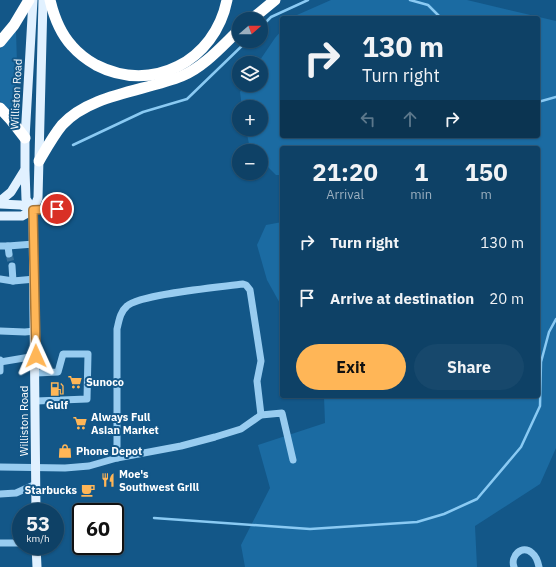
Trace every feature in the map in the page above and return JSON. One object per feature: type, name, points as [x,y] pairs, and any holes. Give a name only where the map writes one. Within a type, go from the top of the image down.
[{"type":"highway","points":[[0,42],[14,25],[29,0]]},
{"type":"highway","points":[[50,0],[54,15],[64,36],[79,54],[108,71],[131,76],[157,74],[178,66],[192,58],[204,47],[214,34],[221,20],[227,0]]},
{"type":"highway","points":[[260,12],[275,0]]},
{"type":"highway","points":[[39,161],[63,124],[79,111],[102,101],[186,74],[206,61],[232,37]]},
{"type":"highway","points":[[0,108],[25,138]]},
{"type":"main road","name":"Williston Road","points":[[32,0],[25,138],[25,170],[26,199],[33,210]]},
{"type":"main road","name":"Williston Road","points":[[36,503],[36,356],[33,210],[38,198],[43,0]]},
{"type":"main road","points":[[0,202],[11,192],[25,170]]},
{"type":"main road","points":[[0,202],[21,204],[33,210]]},
{"type":"main road","points":[[0,216],[22,216],[33,210]]},
{"type":"main road","points":[[36,555],[37,567]]},
{"type":"street","points":[[33,210],[68,208]]},
{"type":"street","points":[[0,246],[34,244]]},
{"type":"street","points":[[8,246],[9,254]]},
{"type":"street","points":[[12,266],[13,281]]},
{"type":"street","points":[[0,279],[13,281],[35,279]]},
{"type":"street","points":[[117,458],[117,328],[120,316],[126,306],[136,300],[155,296],[243,284],[246,285],[250,290],[261,361],[258,381],[261,415]]},
{"type":"street","points":[[0,330],[35,332]]},
{"type":"street","points":[[36,373],[58,372],[63,354],[88,354],[87,399],[36,400]]},
{"type":"street","points":[[0,371],[0,361],[36,356]]},
{"type":"street","points":[[0,467],[65,468],[89,466],[117,458],[181,446],[215,437],[241,429],[261,415],[282,413],[293,460]]},
{"type":"street","points":[[0,494],[16,493],[36,484]]},
{"type":"street","points":[[0,544],[12,543]]},
{"type":"street","points":[[514,567],[514,556],[520,551],[525,550],[534,554],[539,567]]},
{"type":"shaded area","points":[[331,0],[467,0],[535,16],[296,16]]},
{"type":"shaded area","points":[[540,17],[556,21],[556,448],[540,484],[475,526],[477,567],[245,567],[241,545],[270,488],[258,445],[325,423],[324,398],[540,398],[540,146],[280,146],[280,175],[276,175],[268,167],[268,144],[249,144],[247,136],[268,136],[268,100],[241,100],[240,92],[268,92],[268,56],[263,56],[280,32],[280,138],[540,138]]},
{"type":"shaded area","points":[[16,30],[17,65],[15,108],[13,114],[0,101],[0,49]]},
{"type":"shaded area","points":[[280,222],[280,303],[267,280],[257,245],[266,225]]},
{"type":"waterway","points":[[268,20],[271,17],[308,0]]},
{"type":"waterway","points":[[410,0],[428,5],[439,16]]},
{"type":"waterway","points":[[73,145],[143,112],[187,99],[240,48]]},
{"type":"waterway","points":[[540,101],[556,97]]},
{"type":"waterway","points":[[154,518],[310,529],[417,522],[444,514],[477,499],[521,447],[540,406],[541,362],[549,332],[556,319]]},
{"type":"tunnel","points":[[9,254],[12,266]]},
{"type":"place","name":"Sunoco","points":[[75,382]]},
{"type":"place","name":"Gulf","points":[[57,389]]},
{"type":"place","name":"Always Full Asian Market","points":[[80,423]]},
{"type":"place","name":"Phone Depot","points":[[65,451]]},
{"type":"place","name":"Moe's Southwest Grill","points":[[108,480]]},
{"type":"place","name":"Starbucks","points":[[88,490]]},
{"type":"route","points":[[36,356],[33,210],[57,209]]}]
